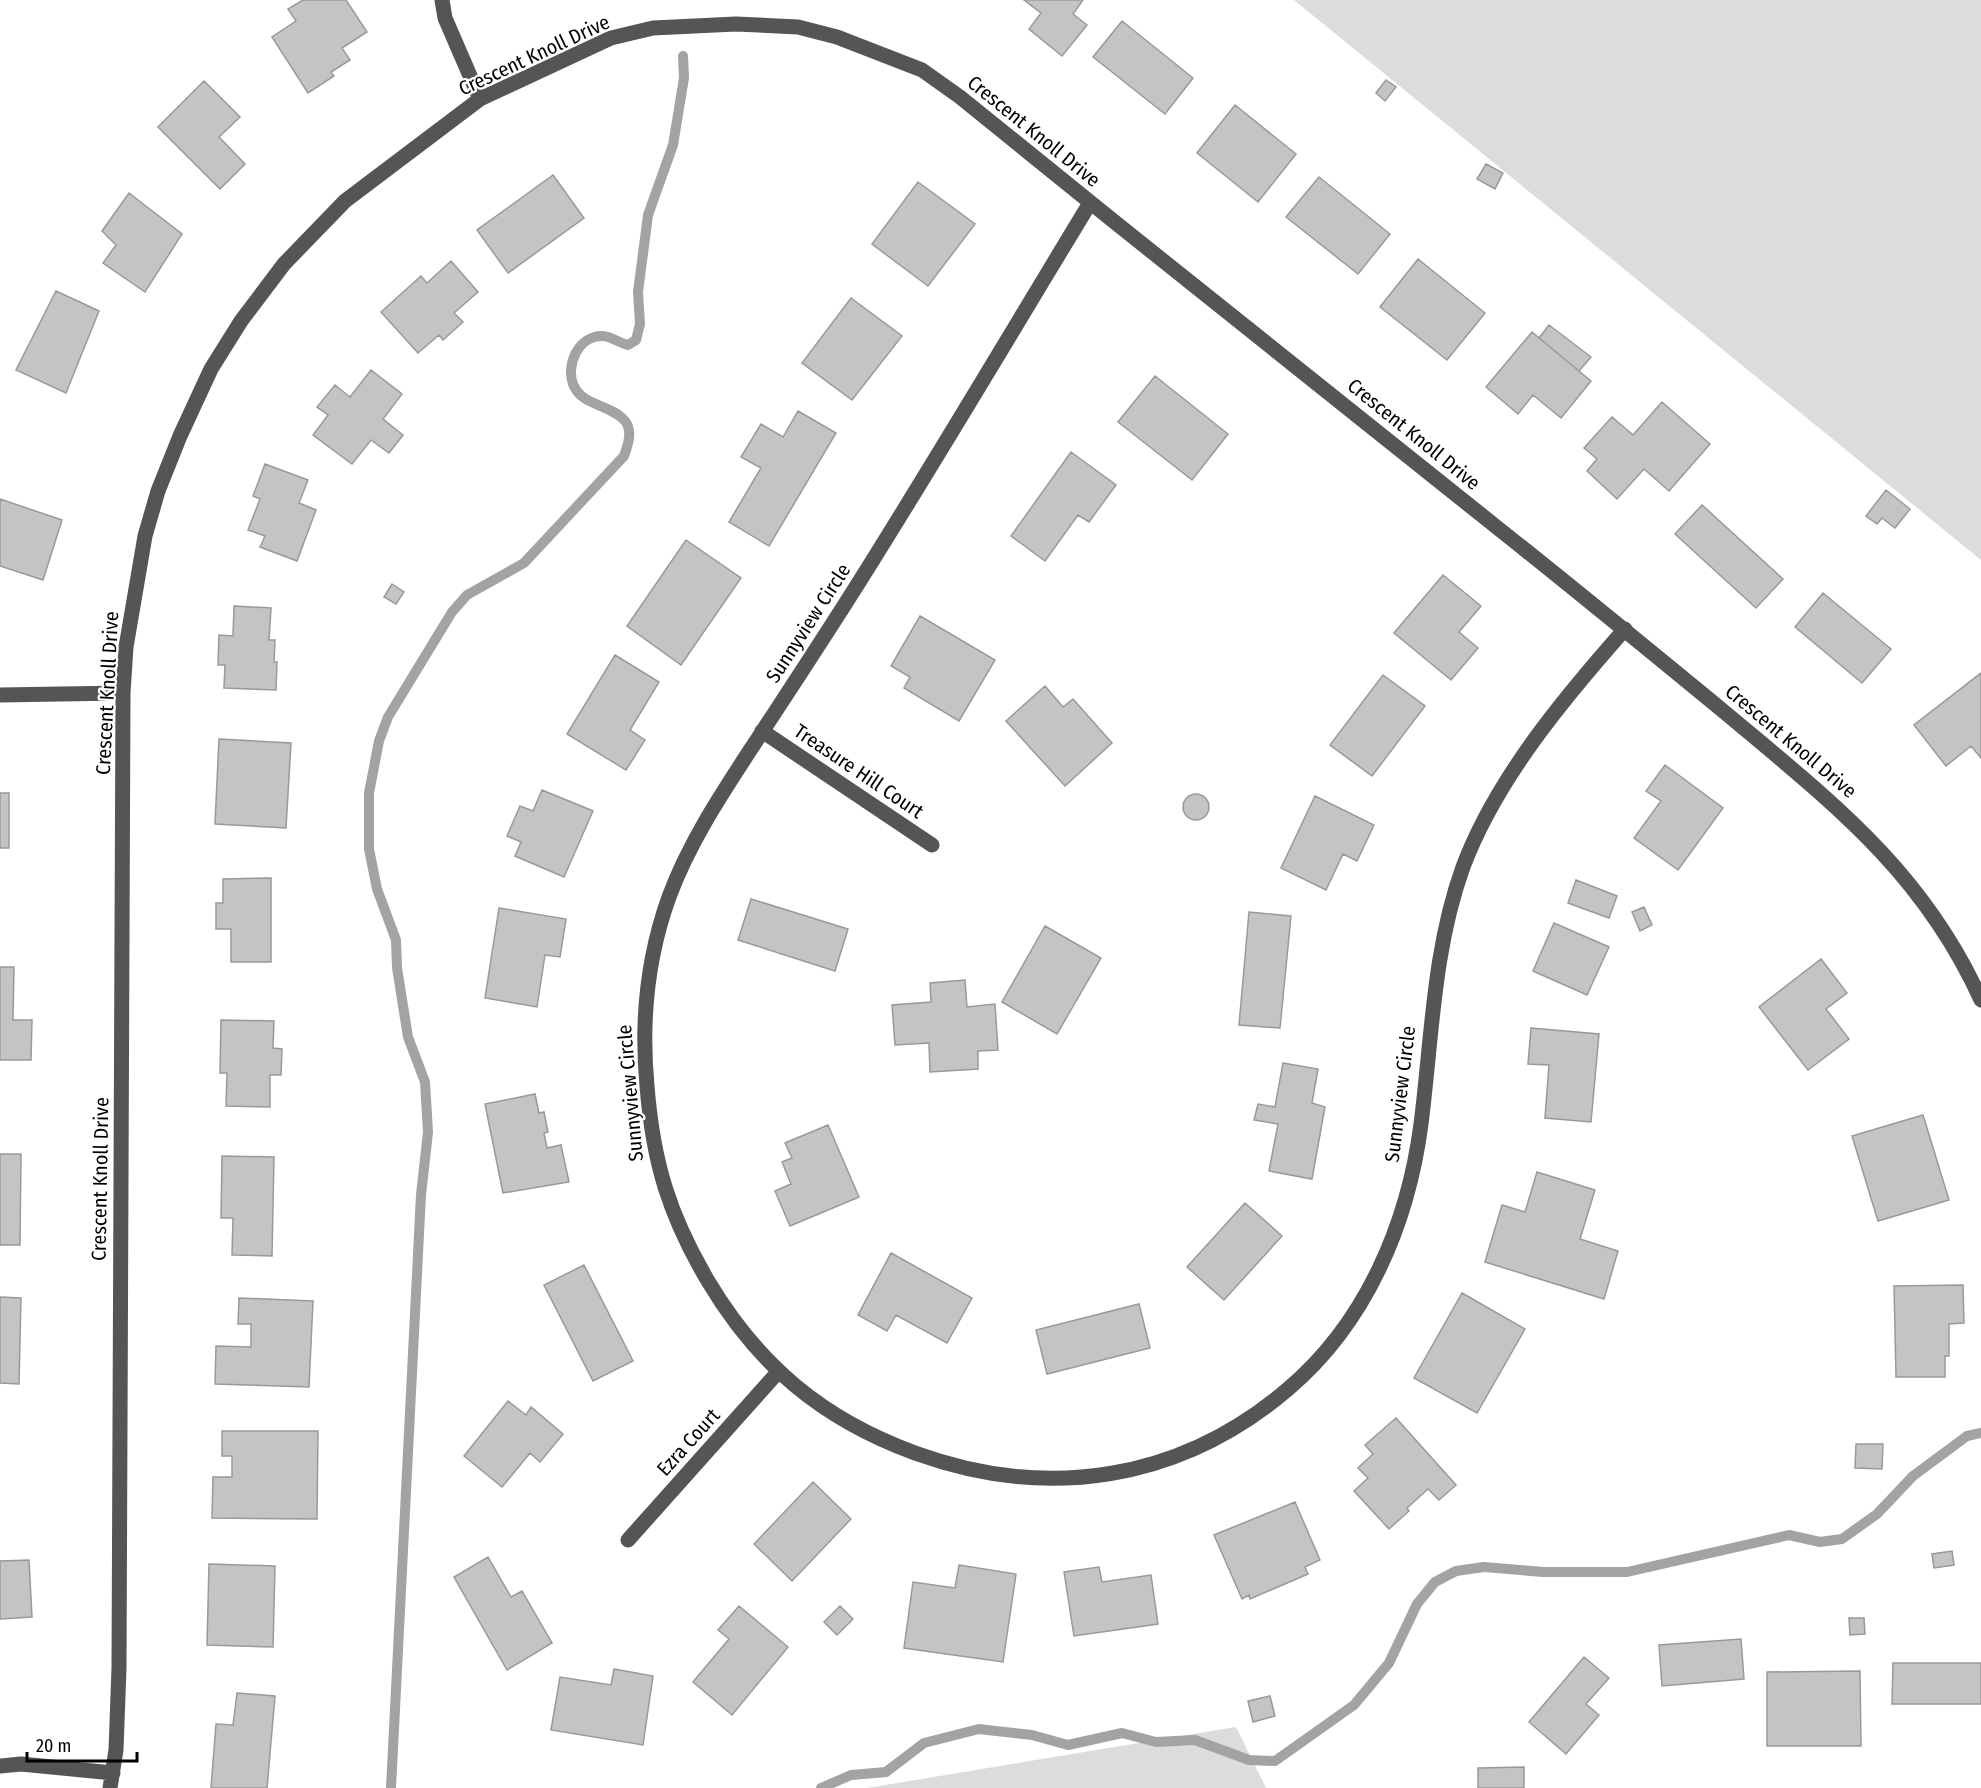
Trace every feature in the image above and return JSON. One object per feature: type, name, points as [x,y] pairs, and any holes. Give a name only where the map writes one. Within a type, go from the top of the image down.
[{"type":"street","points":[[442,0],[445,18],[480,99]]},
{"type":"street","name":"Crescent Knoll Drive","points":[[111,1781],[119,1668],[123,693],[133,595],[148,525],[158,491],[180,436],[211,369],[241,321],[284,264],[345,201],[480,99],[611,39],[653,28],[736,24],[798,27],[837,37],[922,70],[960,97],[1625,629],[1835,805],[1894,865],[1930,908],[1961,957],[1981,1000]]},
{"type":"street","name":"Sunnyview Circle","points":[[1090,203],[860,580],[762,731],[688,852],[669,899],[655,944],[644,1007],[643,1047],[650,1128],[658,1172],[676,1222],[724,1308],[755,1350],[778,1372],[822,1407],[902,1448],[949,1465],[989,1474],[1060,1480],[1106,1476],[1151,1465],[1195,1448],[1262,1410],[1294,1384],[1322,1357],[1349,1325],[1392,1240],[1408,1188],[1420,1128],[1428,1033],[1440,952],[1464,866],[1502,789],[1564,698],[1625,629]]},
{"type":"street","points":[[0,695],[123,693]]},
{"type":"street","name":"Treasure Hill Court","points":[[762,731],[932,845]]},
{"type":"street","name":"Ezra Court","points":[[628,1540],[778,1372]]},
{"type":"street","points":[[0,1766],[21,1764],[111,1781]]},
{"type":"shaded area","points":[[1294,0],[1981,0],[1981,560]]},
{"type":"shaded area","points":[[1236,1727],[1266,1788],[867,1788]]},
{"type":"building","points":[[303,0],[346,0],[367,32],[342,48],[350,60],[331,72],[334,76],[308,93],[272,37],[296,21],[288,9]]},
{"type":"building","points":[[1024,0],[1083,0],[1073,14],[1087,25],[1062,56],[1029,29],[1041,13]]},
{"type":"building","points":[[1122,21],[1193,78],[1165,114],[1093,57]]},
{"type":"building","points":[[1386,80],[1396,87],[1385,101],[1376,93]]},
{"type":"building","points":[[204,81],[240,117],[219,137],[245,164],[220,189],[158,127]]},
{"type":"building","points":[[1235,105],[1296,154],[1258,202],[1197,153]]},
{"type":"building","points":[[1486,164],[1503,173],[1495,189],[1477,179]]},
{"type":"building","points":[[553,175],[584,218],[508,273],[477,230]]},
{"type":"building","points":[[1319,177],[1390,234],[1358,274],[1286,217]]},
{"type":"building","points":[[918,182],[975,224],[928,286],[872,244]]},
{"type":"building","points":[[129,193],[182,234],[145,292],[103,263],[116,245],[102,231]]},
{"type":"building","points":[[1418,259],[1485,313],[1447,360],[1380,307]]},
{"type":"building","points":[[451,261],[478,292],[454,313],[463,322],[443,340],[439,335],[418,353],[381,312],[421,276],[427,283]]},
{"type":"building","points":[[56,291],[99,311],[66,393],[16,370]]},
{"type":"building","points":[[851,298],[902,336],[852,400],[802,363]]},
{"type":"building","points":[[1549,325],[1591,357],[1579,371],[1539,338]]},
{"type":"building","points":[[1532,332],[1591,381],[1561,418],[1533,395],[1518,414],[1486,387]]},
{"type":"building","points":[[371,370],[402,394],[383,419],[403,435],[389,453],[371,440],[352,464],[313,435],[328,415],[317,407],[335,385],[350,397]]},
{"type":"building","points":[[1155,376],[1228,434],[1192,480],[1118,422]]},
{"type":"building","points":[[1662,402],[1710,444],[1669,491],[1644,469],[1617,499],[1587,471],[1597,459],[1584,448],[1612,417],[1633,435]]},
{"type":"building","points":[[798,411],[836,433],[769,546],[729,522],[761,468],[741,457],[761,424],[783,437]]},
{"type":"building","points":[[1071,452],[1116,485],[1089,522],[1078,515],[1045,561],[1011,536]]},
{"type":"building","points":[[265,464],[308,480],[299,503],[316,510],[297,561],[260,547],[265,536],[248,530],[260,499],[253,496]]},
{"type":"building","points":[[1886,490],[1910,509],[1895,528],[1882,518],[1877,524],[1866,516]]},
{"type":"building","points":[[0,499],[62,520],[43,580],[0,566]]},
{"type":"building","points":[[1702,505],[1783,579],[1756,608],[1675,534]]},
{"type":"building","points":[[686,540],[741,578],[681,665],[627,626]]},
{"type":"building","points":[[1443,575],[1481,606],[1459,632],[1478,648],[1451,680],[1394,633]]},
{"type":"building","points":[[392,584],[404,592],[396,604],[384,597]]},
{"type":"building","points":[[1823,593],[1891,649],[1862,683],[1795,627]]},
{"type":"building","points":[[234,606],[271,608],[269,640],[275,640],[276,690],[224,688],[225,665],[218,665],[219,635],[233,636]]},
{"type":"building","points":[[920,616],[995,660],[959,721],[904,688],[910,677],[891,666]]},
{"type":"building","points":[[615,655],[659,682],[630,730],[645,740],[626,770],[567,734]]},
{"type":"building","points":[[1981,673],[1981,758],[1971,746],[1946,766],[1914,725]]},
{"type":"building","points":[[1383,675],[1425,706],[1372,776],[1330,745]]},
{"type":"building","points":[[1045,686],[1063,707],[1073,699],[1112,743],[1065,786],[1006,721]]},
{"type":"building","points":[[219,739],[291,743],[286,828],[215,824]]},
{"type":"building","points":[[1665,765],[1723,808],[1678,870],[1634,838],[1661,801],[1646,791]]},
{"type":"building","points":[[542,790],[593,811],[564,877],[515,856],[521,842],[507,836],[520,806],[533,811]]},
{"type":"building","points":[[0,793],[9,793],[9,848],[0,848]]},
{"type":"building","points":[[1196,794],[1205,798],[1209,807],[1205,816],[1196,820],[1187,816],[1183,807],[1187,798]]},
{"type":"building","points":[[1315,796],[1374,825],[1357,861],[1343,854],[1326,890],[1281,868]]},
{"type":"building","points":[[271,878],[271,962],[231,962],[231,929],[216,929],[216,903],[223,903],[223,879]]},
{"type":"building","points":[[1576,880],[1617,896],[1609,918],[1568,903]]},
{"type":"building","points":[[751,899],[848,929],[835,971],[738,940]]},
{"type":"building","points":[[1644,907],[1652,925],[1640,931],[1632,912]]},
{"type":"building","points":[[499,908],[566,919],[560,957],[545,955],[537,1007],[485,998]]},
{"type":"building","points":[[1249,912],[1291,916],[1280,1028],[1239,1025]]},
{"type":"building","points":[[1554,923],[1609,947],[1587,995],[1533,971]]},
{"type":"building","points":[[1045,926],[1101,958],[1057,1034],[1002,1002]]},
{"type":"building","points":[[1821,959],[1847,993],[1826,1009],[1849,1039],[1808,1070],[1759,1007]]},
{"type":"building","points":[[0,967],[14,967],[13,1020],[32,1020],[31,1060],[0,1060]]},
{"type":"building","points":[[965,980],[967,1007],[995,1004],[998,1050],[978,1051],[978,1069],[930,1072],[929,1043],[895,1045],[892,1005],[931,1002],[930,983]]},
{"type":"building","points":[[221,1020],[274,1021],[273,1048],[282,1049],[281,1075],[270,1075],[270,1107],[226,1106],[227,1073],[220,1073]]},
{"type":"building","points":[[1531,1028],[1599,1034],[1591,1122],[1545,1118],[1549,1065],[1528,1064]]},
{"type":"building","points":[[1283,1063],[1318,1069],[1312,1103],[1325,1107],[1312,1179],[1269,1171],[1278,1124],[1254,1120],[1258,1104],[1275,1107]]},
{"type":"building","points":[[535,1094],[539,1113],[544,1112],[548,1132],[544,1133],[547,1148],[561,1145],[569,1182],[503,1193],[485,1104]]},
{"type":"building","points":[[1923,1115],[1949,1200],[1878,1221],[1852,1136]]},
{"type":"building","points":[[828,1125],[859,1197],[790,1226],[775,1191],[791,1184],[782,1162],[792,1158],[785,1143]]},
{"type":"building","points":[[0,1154],[21,1154],[20,1245],[0,1245]]},
{"type":"building","points":[[222,1156],[274,1157],[272,1256],[232,1255],[233,1218],[221,1218]]},
{"type":"building","points":[[1537,1172],[1595,1190],[1580,1239],[1618,1251],[1604,1299],[1485,1262],[1502,1205],[1525,1212]]},
{"type":"building","points":[[1245,1203],[1282,1236],[1224,1300],[1187,1267]]},
{"type":"building","points":[[891,1253],[972,1298],[947,1343],[896,1315],[887,1331],[858,1315]]},
{"type":"building","points":[[584,1265],[633,1361],[593,1381],[544,1285]]},
{"type":"building","points":[[1963,1285],[1964,1323],[1949,1324],[1949,1356],[1945,1356],[1945,1377],[1896,1377],[1894,1286]]},
{"type":"building","points":[[1462,1293],[1525,1329],[1477,1413],[1414,1378]]},
{"type":"building","points":[[0,1297],[21,1298],[19,1384],[0,1383]]},
{"type":"building","points":[[239,1298],[313,1301],[309,1387],[215,1384],[216,1346],[251,1347],[251,1324],[238,1324]]},
{"type":"building","points":[[1139,1304],[1150,1348],[1047,1374],[1036,1330]]},
{"type":"building","points":[[508,1401],[526,1415],[531,1407],[563,1434],[540,1462],[530,1453],[502,1487],[464,1456]]},
{"type":"building","points":[[1396,1418],[1456,1485],[1439,1500],[1428,1489],[1389,1529],[1354,1491],[1368,1478],[1358,1468],[1373,1454],[1365,1445]]},
{"type":"building","points":[[222,1431],[318,1431],[317,1519],[212,1518],[213,1477],[232,1477],[232,1456],[222,1456]]},
{"type":"building","points":[[1856,1444],[1883,1444],[1882,1469],[1855,1468]]},
{"type":"building","points":[[813,1482],[851,1519],[792,1581],[754,1544]]},
{"type":"building","points":[[1295,1502],[1320,1560],[1305,1567],[1308,1574],[1250,1599],[1249,1595],[1242,1599],[1214,1535]]},
{"type":"building","points":[[1952,1551],[1954,1565],[1934,1568],[1932,1554]]},
{"type":"building","points":[[488,1557],[511,1597],[522,1591],[552,1643],[507,1670],[454,1577]]},
{"type":"building","points":[[29,1560],[32,1617],[0,1619],[0,1561]]},
{"type":"building","points":[[209,1564],[275,1566],[273,1647],[207,1645]]},
{"type":"building","points":[[959,1565],[1016,1574],[1003,1662],[904,1648],[913,1582],[955,1588]]},
{"type":"building","points":[[1099,1567],[1102,1582],[1151,1575],[1158,1624],[1074,1636],[1064,1572]]},
{"type":"building","points":[[739,1606],[788,1647],[732,1715],[693,1682],[729,1639],[718,1630]]},
{"type":"building","points":[[840,1606],[853,1619],[837,1635],[824,1622]]},
{"type":"building","points":[[1849,1618],[1864,1618],[1865,1634],[1850,1635]]},
{"type":"building","points":[[1741,1639],[1744,1679],[1662,1686],[1659,1645]]},
{"type":"building","points":[[1584,1657],[1609,1678],[1586,1704],[1599,1715],[1566,1754],[1529,1722]]},
{"type":"building","points":[[1893,1663],[1981,1663],[1981,1704],[1892,1704]]},
{"type":"building","points":[[614,1669],[653,1676],[643,1745],[551,1730],[560,1677],[611,1685]]},
{"type":"building","points":[[1860,1671],[1861,1746],[1767,1746],[1767,1672]]},
{"type":"building","points":[[237,1693],[275,1696],[267,1788],[211,1788],[216,1724],[233,1725]]},
{"type":"building","points":[[1270,1696],[1275,1716],[1253,1722],[1248,1701]]},
{"type":"building","points":[[1524,1767],[1524,1788],[1478,1788],[1478,1768]]},
{"type":"waterway","points":[[391,1788],[421,1195],[428,1132],[425,1082],[408,1037],[397,968],[396,940],[377,889],[369,849],[369,793],[379,741],[388,717],[452,612],[467,595],[524,563],[624,456],[629,438],[629,429],[625,421],[619,415],[583,397],[573,384],[571,368],[580,346],[594,337],[605,336],[628,345],[636,340],[640,324],[638,292],[648,215],[673,145],[684,78],[683,56]]},
{"type":"waterway","points":[[821,1788],[851,1775],[886,1772],[924,1743],[979,1729],[1032,1735],[1068,1745],[1122,1733],[1156,1742],[1195,1740],[1249,1760],[1275,1761],[1354,1705],[1389,1663],[1417,1604],[1435,1582],[1456,1571],[1484,1567],[1543,1572],[1627,1572],[1789,1535],[1820,1542],[1842,1539],[1877,1514],[1913,1476],[1967,1436],[1981,1433]]}]
